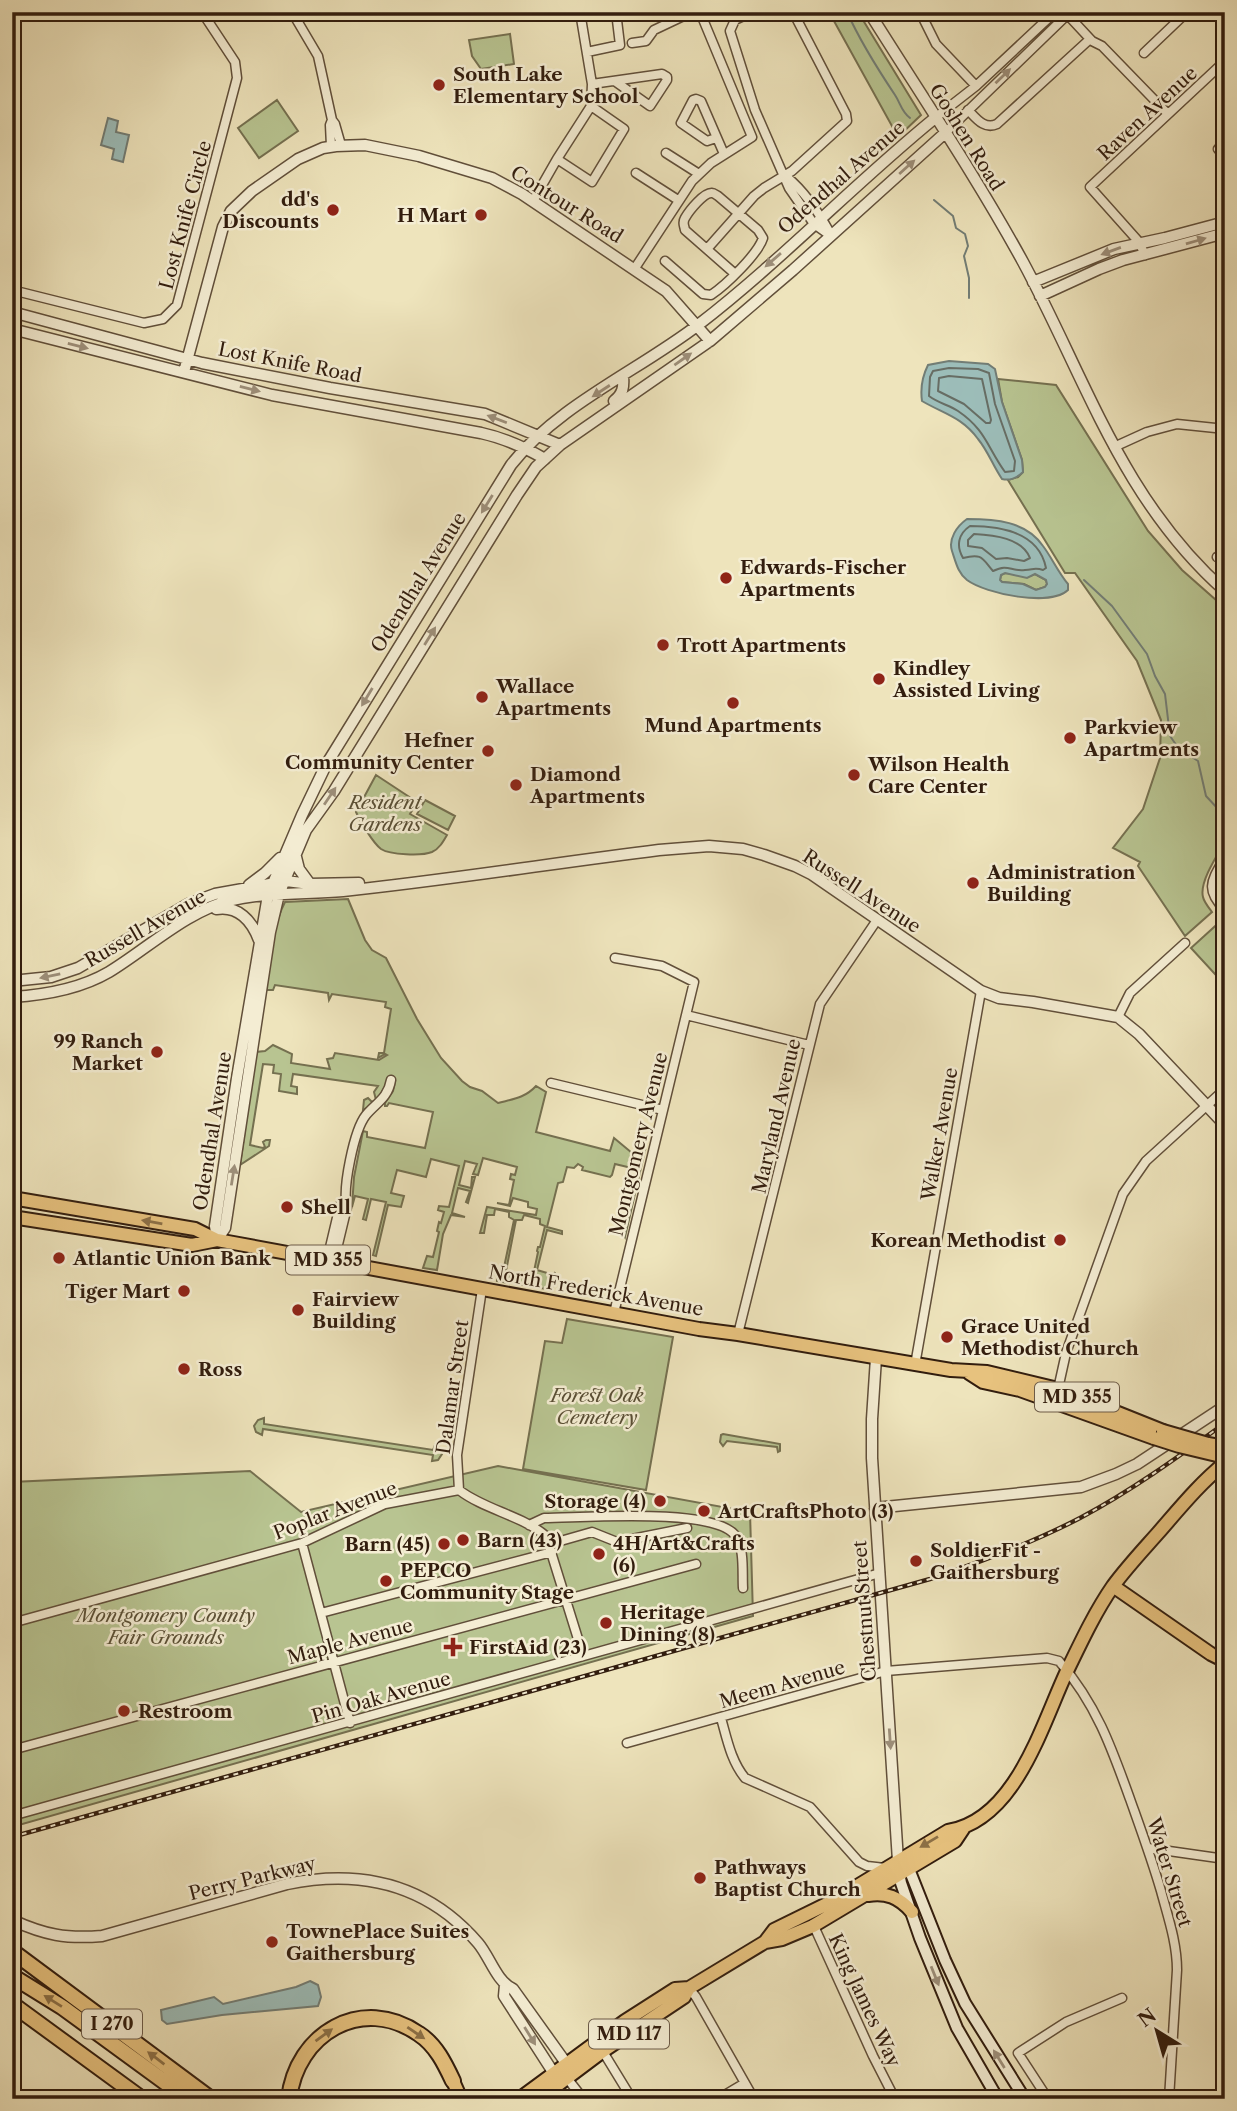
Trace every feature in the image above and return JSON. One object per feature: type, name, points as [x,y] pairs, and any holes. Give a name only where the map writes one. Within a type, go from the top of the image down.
[{"type":"highway","name":"I 270","points":[[12,1951],[211,2099]]},
{"type":"highway","name":"I 270","points":[[12,1976],[62,2007],[188,2099]]},
{"type":"highway","name":"I 270","points":[[12,2004],[142,2099]]},
{"type":"highway","points":[[289,2099],[290,2086],[299,2062],[313,2043],[331,2029],[357,2019],[395,2022],[421,2035],[443,2060],[453,2081]]},
{"type":"main road","name":"North Frederick Avenue","points":[[12,1198],[195,1229],[217,1240],[614,1314],[915,1365],[969,1373],[988,1372],[1058,1389],[1158,1434]]},
{"type":"main road","name":"North Frederick Avenue","points":[[12,1217],[192,1245],[217,1240]]},
{"type":"main road","name":"North Frederick Avenue","points":[[969,1373],[983,1382],[1020,1390],[1158,1434]]},
{"type":"main road","name":"MD 355","points":[[1158,1434],[1225,1447]]},
{"type":"main road","name":"MD 355","points":[[1158,1434],[1179,1446],[1225,1457]]},
{"type":"main road","points":[[901,1868],[948,1831],[963,1829],[992,1808],[1018,1777],[1067,1671],[1113,1586],[1191,1496],[1225,1463]]},
{"type":"main road","points":[[1113,1586],[1225,1661]]},
{"type":"main road","name":"MD 117","points":[[860,1891],[885,1868],[901,1868]]},
{"type":"main road","points":[[901,1868],[912,1912],[937,1983],[957,2028],[998,2099]]},
{"type":"main road","points":[[901,1868],[965,2003],[1025,2099]]},
{"type":"main road","name":"MD 117","points":[[540,2099],[599,2047],[675,1989],[689,1988],[765,1942],[782,1939],[901,1868]]},
{"type":"main road","points":[[860,1891],[891,1895],[912,1912]]},
{"type":"main road","name":"MD 117","points":[[519,2099],[566,2063],[599,2047]]},
{"type":"main road","points":[[453,2081],[461,2099]]},
{"type":"street","name":"Lost Knife Circle","points":[[12,290],[144,323],[163,319],[177,305],[237,78],[235,62],[202,12]]},
{"type":"street","points":[[292,12],[318,56],[335,124],[336,146]]},
{"type":"street","points":[[533,201],[591,106],[592,84],[580,12]]},
{"type":"street","points":[[587,52],[620,45],[616,12]]},
{"type":"street","points":[[632,43],[646,41],[653,30],[692,12]]},
{"type":"street","points":[[635,268],[678,201],[699,174],[752,137],[700,12]]},
{"type":"street","points":[[752,12],[735,20],[730,31],[755,110],[785,176],[794,183],[831,236]]},
{"type":"street","points":[[707,249],[764,188],[785,176],[847,121],[846,114],[793,12]]},
{"type":"street","name":"Goshen Road","points":[[869,12],[1006,232],[1114,447],[1147,504],[1194,562],[1225,591]]},
{"type":"street","points":[[920,12],[936,44],[976,86]]},
{"type":"street","name":"Odendhal Avenue","points":[[217,1240],[225,1228],[270,932],[292,851],[326,765],[511,465],[540,435],[567,413],[698,325],[935,118],[976,86],[1055,12]]},
{"type":"street","points":[[1144,53],[1187,12]]},
{"type":"street","points":[[944,133],[1066,13],[1168,114]]},
{"type":"street","points":[[968,110],[986,126],[992,127],[1090,39]]},
{"type":"street","name":"Raven Avenue","points":[[1139,242],[1090,187],[1225,61]]},
{"type":"street","points":[[592,84],[662,74],[667,80],[650,106],[616,82]]},
{"type":"street","points":[[716,138],[708,141],[681,122],[693,100],[701,101],[724,155]]},
{"type":"street","points":[[557,159],[592,182],[624,130],[591,106]]},
{"type":"street","name":"Odendhal Avenue","points":[[217,1240],[215,1226],[259,940],[272,883],[334,791],[517,495],[544,459],[560,445],[710,341],[944,133]]},
{"type":"street","points":[[1225,142],[1218,149],[1225,156]]},
{"type":"street","name":"Contour Road","points":[[184,372],[223,227],[231,211],[252,191],[298,159],[336,146],[365,145],[419,156],[495,179],[533,201],[666,291],[710,341]]},
{"type":"street","points":[[666,153],[699,174]]},
{"type":"street","points":[[636,173],[678,201]]},
{"type":"street","points":[[665,261],[707,295],[721,288],[760,246],[763,238],[758,230],[718,195],[712,193],[708,193],[685,217],[685,230],[734,273]]},
{"type":"street","points":[[1033,282],[1114,249],[1225,222]]},
{"type":"street","points":[[1040,296],[1099,269],[1225,233]]},
{"type":"street","points":[[1139,242],[1145,255]]},
{"type":"street","name":"Lost Knife Road","points":[[12,312],[188,359],[330,388],[485,414],[560,445]]},
{"type":"street","name":"Lost Knife Road","points":[[12,329],[272,395],[498,437],[526,448],[544,459]]},
{"type":"street","points":[[584,427],[620,396],[624,388],[623,376]]},
{"type":"street","points":[[1114,447],[1147,432],[1177,424],[1225,429]]},
{"type":"street","name":"Russell Avenue","points":[[12,997],[37,996],[93,980],[199,914],[232,900],[279,894],[342,891],[659,850],[709,846],[764,855],[811,874],[981,991],[999,999],[1118,1017]]},
{"type":"street","points":[[244,887],[292,851],[299,869],[310,884]]},
{"type":"street","points":[[1225,857],[1212,885],[1213,896],[1225,911]]},
{"type":"street","name":"Russell Avenue","points":[[12,981],[51,977],[78,968],[188,904],[215,894],[286,881],[310,884],[422,880]]},
{"type":"street","points":[[199,914],[220,908],[236,911],[252,924],[259,940]]},
{"type":"street","name":"Maryland Avenue","points":[[738,1334],[820,1004],[877,920]]},
{"type":"street","points":[[1185,943],[1130,993],[1118,1017],[1139,1034],[1225,1125]]},
{"type":"street","name":"Montgomery Avenue","points":[[614,1314],[694,982],[662,966],[615,958]]},
{"type":"street","name":"Walker Avenue","points":[[915,1365],[981,991]]},
{"type":"street","points":[[686,1015],[809,1045]]},
{"type":"street","points":[[330,1261],[347,1207],[345,1199],[359,1127],[366,1115],[386,1096],[391,1080]]},
{"type":"street","points":[[551,1083],[663,1110]]},
{"type":"street","points":[[1058,1389],[1068,1347],[1123,1194],[1146,1161],[1225,1089]]},
{"type":"street","name":"Dalamar Street","points":[[459,1490],[457,1455],[482,1289]]},
{"type":"street","name":"Chestnut Street","points":[[876,1358],[871,1443],[901,1868]]},
{"type":"street","points":[[875,1508],[1081,1487],[1137,1464],[1225,1406]]},
{"type":"street","points":[[459,1490],[479,1503],[543,1533],[551,1548],[583,1656]]},
{"type":"street","name":"Poplar Avenue","points":[[12,1623],[302,1543],[385,1504],[459,1490]]},
{"type":"street","points":[[529,1525],[544,1518],[661,1516],[711,1523],[724,1527],[737,1537],[743,1588]]},
{"type":"street","points":[[321,1613],[551,1548],[592,1532],[617,1542],[687,1528]]},
{"type":"street","points":[[302,1543],[350,1723]]},
{"type":"street","name":"Maple Avenue","points":[[12,1750],[696,1564]]},
{"type":"street","name":"Pin Oak Avenue","points":[[12,1816],[880,1573]]},
{"type":"street","name":"Meem Avenue","points":[[627,1743],[886,1671],[1048,1658],[1059,1661],[1067,1671]]},
{"type":"street","name":"Water Street","points":[[1067,1671],[1111,1743],[1148,1847],[1177,1956],[1169,2099]]},
{"type":"street","points":[[721,1718],[738,1770],[745,1777],[810,1807],[859,1862],[885,1868]]},
{"type":"street","points":[[1148,1847],[1225,1859]]},
{"type":"street","points":[[859,1862],[860,1891]]},
{"type":"street","name":"Perry Parkway","points":[[12,1920],[48,1935],[75,1938],[102,1936],[287,1884],[329,1877],[362,1879],[408,1891],[452,1916],[483,1950],[505,1985],[513,1989],[566,2063]]},
{"type":"street","name":"King James Way","points":[[811,1920],[895,2099]]},
{"type":"street","name":"Perry Parkway","points":[[505,1985],[504,1996],[553,2072]]},
{"type":"street","points":[[689,1988],[754,2099]]},
{"type":"street","points":[[1048,2099],[1018,2053],[1066,2022],[1122,1998]]},
{"type":"street","points":[[599,2047],[632,2099]]},
{"type":"street","points":[[566,2063],[567,2078]]},
{"type":"street","points":[[553,2072],[567,2078],[581,2096],[591,2099]]},
{"type":"street","points":[[718,2099],[745,2083]]},
{"type":"green space","points":[[829,12],[858,12],[921,115],[898,137]]},
{"type":"green space","points":[[510,34],[514,64],[481,69],[472,56],[469,40]]},
{"type":"green space","points":[[277,100],[298,131],[259,158],[238,128]]},
{"type":"green space","points":[[998,379],[1056,385],[1148,531],[1182,570],[1225,608],[1225,842],[1204,884],[1204,899],[1212,912],[1185,936],[1138,866],[1140,862],[1113,848],[1143,809],[1160,758],[1161,720],[1137,661],[1075,573],[1065,573],[1008,480],[1023,472],[1022,460],[1002,402]]},
{"type":"green space","points":[[1005,573],[1030,576],[1035,574],[1046,580],[1047,584],[1036,590],[1024,584],[1002,582],[1001,575]]},
{"type":"green space","name":"Resident Gardens","points":[[376,775],[417,802],[410,814],[447,835],[437,849],[421,854],[398,854],[381,849],[374,842],[356,812]]},
{"type":"green space","points":[[425,800],[455,816],[448,830],[417,814]]},
{"type":"green space","points":[[348,899],[365,940],[372,950],[386,958],[417,1019],[441,1058],[462,1081],[498,1103],[523,1096],[536,1086],[546,1092],[536,1132],[610,1151],[614,1138],[632,1153],[645,1150],[625,1237],[640,1170],[615,1164],[610,1177],[582,1170],[583,1167],[578,1164],[574,1168],[567,1167],[563,1182],[558,1183],[547,1227],[562,1231],[562,1234],[547,1230],[537,1270],[554,1275],[555,1272],[552,1290],[518,1284],[519,1278],[525,1278],[526,1271],[525,1280],[532,1281],[545,1226],[540,1224],[540,1219],[524,1215],[522,1220],[516,1220],[506,1271],[511,1273],[509,1283],[497,1281],[498,1272],[503,1272],[514,1220],[509,1217],[509,1212],[495,1209],[494,1215],[487,1215],[484,1233],[480,1233],[487,1207],[536,1215],[537,1209],[528,1207],[528,1202],[513,1198],[510,1206],[497,1203],[509,1205],[514,1180],[510,1179],[511,1174],[515,1175],[517,1167],[483,1158],[478,1175],[473,1174],[477,1164],[465,1161],[459,1185],[471,1188],[472,1177],[475,1177],[468,1203],[466,1202],[470,1191],[458,1188],[452,1213],[465,1217],[451,1215],[443,1234],[437,1270],[423,1268],[427,1256],[433,1257],[439,1222],[441,1223],[444,1212],[438,1210],[439,1206],[449,1207],[459,1166],[431,1159],[426,1177],[397,1170],[391,1193],[404,1196],[401,1207],[388,1205],[376,1256],[373,1255],[386,1202],[371,1199],[366,1220],[363,1219],[368,1199],[355,1196],[352,1207],[354,1177],[363,1131],[367,1132],[367,1137],[425,1148],[433,1112],[389,1103],[385,1106],[395,1081],[388,1080],[376,1100],[374,1092],[378,1086],[293,1074],[291,1086],[297,1087],[297,1094],[279,1091],[281,1074],[273,1073],[274,1065],[263,1064],[250,1145],[263,1148],[263,1142],[270,1140],[269,1146],[240,1165],[256,1052],[265,1051],[273,1045],[292,1054],[291,1063],[330,1069],[327,1059],[333,1058],[335,1053],[379,1060],[387,1055],[378,1058],[379,1053],[384,1053],[391,1009],[385,1007],[386,1002],[332,994],[329,1000],[328,993],[275,985],[273,990],[266,990],[270,957],[285,902]]},
{"type":"green space","points":[[1223,919],[1225,921],[1225,985],[1191,948]]},
{"type":"green space","points":[[368,1098],[372,1102],[376,1100],[363,1110],[364,1100]]},
{"type":"green space","name":"Forest Oak Cemetery","points":[[567,1319],[673,1337],[646,1490],[523,1469],[545,1341],[562,1343]]},
{"type":"green space","points":[[264,1418],[264,1424],[433,1450],[435,1445],[440,1448],[442,1454],[438,1460],[432,1461],[433,1455],[263,1429],[262,1435],[256,1432],[254,1426],[258,1420]]},
{"type":"green space","points":[[723,1434],[780,1444],[780,1451],[778,1452],[777,1447],[727,1441],[723,1446],[720,1442]]},
{"type":"green space","name":"Montgomery County Fair Grounds","points":[[498,1466],[750,1512],[753,1616],[12,1827],[12,1482],[250,1471],[301,1512]]},
{"type":"water","points":[[108,118],[118,121],[116,132],[129,135],[123,162],[112,159],[114,149],[101,145]]},
{"type":"water","points":[[949,361],[988,364],[995,369],[1002,402],[1022,460],[1023,472],[1016,477],[1002,479],[985,448],[972,432],[959,421],[922,401],[922,382],[928,365]]},
{"type":"water","points":[[967,519],[999,521],[1028,531],[1046,551],[1068,584],[1068,590],[1047,598],[1018,597],[988,590],[967,580],[958,567],[951,542],[954,533]],"holes":[[[1005,573],[1027,578],[1035,574],[1046,580],[1047,584],[1036,590],[1023,584],[1000,580]]]},
{"type":"water","points":[[310,1981],[318,1985],[321,1997],[318,2006],[222,2015],[167,2024],[162,2020],[161,2010],[214,1997],[223,2004],[296,1987]]},
{"type":"waterway","points":[[847,12],[869,54],[910,118]]},
{"type":"waterway","points":[[934,200],[953,216],[956,228],[965,234],[968,246],[964,256],[969,278],[969,298]]},
{"type":"waterway","points":[[1084,580],[1112,606],[1147,654],[1165,694],[1170,736],[1179,749],[1198,761],[1206,796],[1219,810]]},
{"type":"railway","points":[[12,1837],[949,1573],[1025,1544],[1099,1508],[1225,1423]]},
{"type":"place","name":"South Lake Elementary School","points":[[439,85]]},
{"type":"place","name":"dd's Discounts","points":[[333,210]]},
{"type":"place","name":"H Mart","points":[[481,215]]},
{"type":"place","name":"Edwards-Fischer Apartments","points":[[726,578]]},
{"type":"place","name":"Trott Apartments","points":[[663,645]]},
{"type":"place","name":"Kindley Assisted Living","points":[[879,679]]},
{"type":"place","name":"Wallace Apartments","points":[[482,697]]},
{"type":"place","name":"Mund Apartments","points":[[733,703]]},
{"type":"place","name":"Parkview Apartments","points":[[1070,738]]},
{"type":"place","name":"Hefner Community Center","points":[[488,751]]},
{"type":"place","name":"Wilson Health Care Center","points":[[854,775]]},
{"type":"place","name":"Diamond Apartments","points":[[516,785]]},
{"type":"place","name":"Administration Building","points":[[973,883]]},
{"type":"place","name":"99 Ranch Market","points":[[157,1052]]},
{"type":"place","name":"Shell","points":[[287,1207]]},
{"type":"place","name":"Korean Methodist","points":[[1060,1240]]},
{"type":"place","name":"Atlantic Union Bank","points":[[59,1258]]},
{"type":"place","name":"Tiger Mart","points":[[184,1291]]},
{"type":"place","name":"Fairview Building","points":[[298,1310]]},
{"type":"place","name":"Grace United Methodist Church","points":[[947,1337]]},
{"type":"place","name":"Ross","points":[[184,1369]]},
{"type":"place","name":"Storage (4)","points":[[660,1501]]},
{"type":"place","name":"ArtCraftsPhoto (3)","points":[[704,1511]]},
{"type":"place","name":"Barn (43)","points":[[463,1540]]},
{"type":"place","name":"Barn (45)","points":[[444,1544]]},
{"type":"place","name":"4H/Art&Crafts (6)","points":[[599,1554]]},
{"type":"place","name":"SoldierFit - Gaithersburg","points":[[916,1561]]},
{"type":"place","name":"PEPCO Community Stage","points":[[386,1581]]},
{"type":"place","name":"Heritage Dining (8)","points":[[606,1623]]},
{"type":"place","name":"FirstAid (23)","points":[[453,1647]]},
{"type":"place","name":"Restroom","points":[[124,1711]]},
{"type":"place","name":"Pathways Baptist Church","points":[[700,1878]]},
{"type":"place","name":"TownePlace Suites Gaithersburg","points":[[272,1942]]}]
